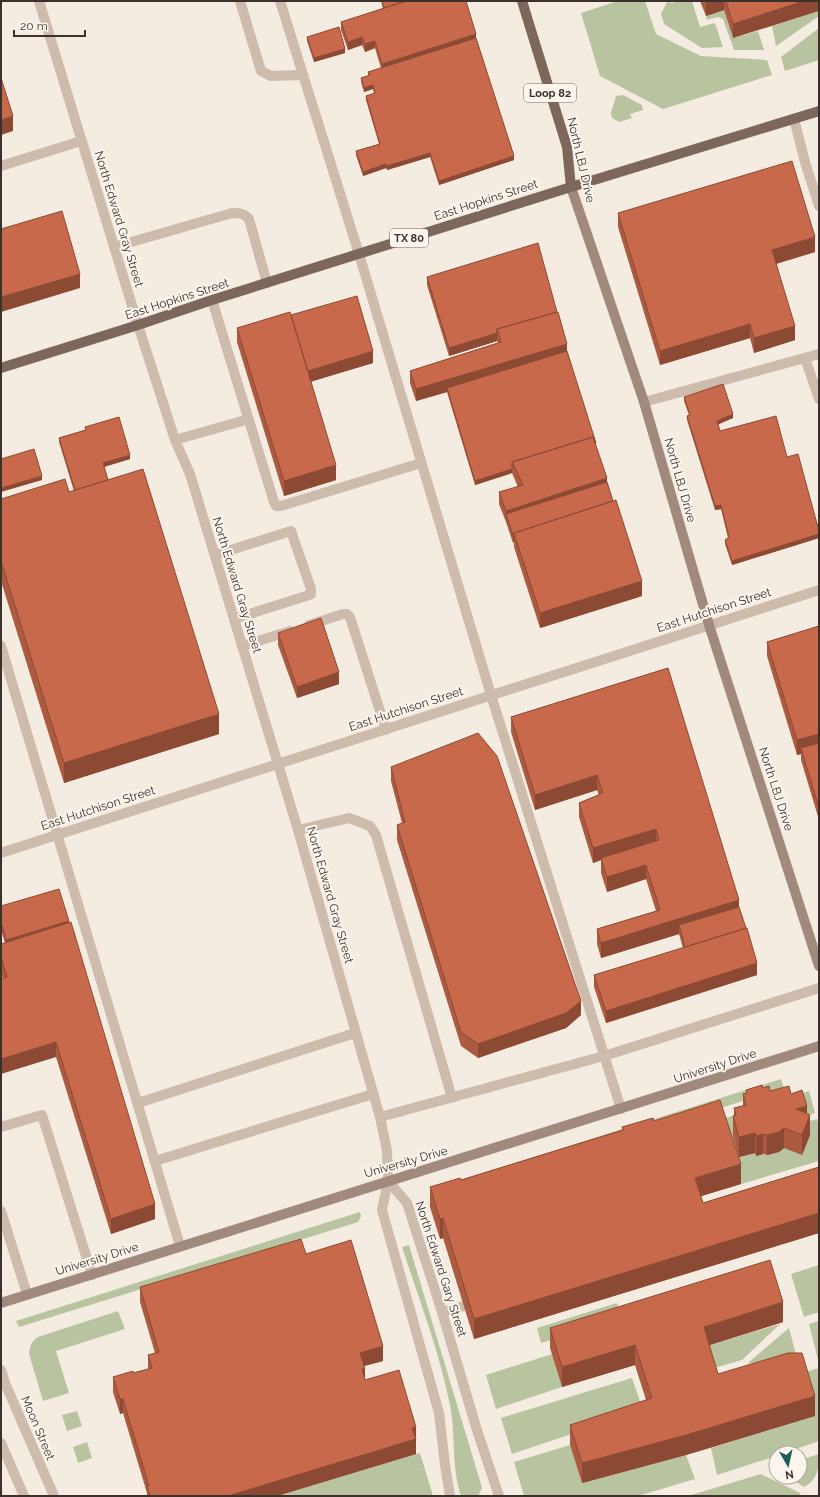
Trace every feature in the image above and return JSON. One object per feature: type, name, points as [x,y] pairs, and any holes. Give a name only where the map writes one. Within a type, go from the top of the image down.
[{"type":"main road","name":"North LBJ Drive","points":[[522,1],[567,147],[571,187],[644,402],[710,625],[819,966]]},
{"type":"main road","name":"East Hopkins Street","points":[[1,368],[138,326],[212,300],[571,187],[819,111]]},
{"type":"main road","name":"University Drive","points":[[1,1303],[819,1046]]},
{"type":"street","name":"North Edward Gray Street","points":[[39,1],[138,326],[175,440],[190,474],[298,830],[380,1117],[387,1151],[388,1181]]},
{"type":"street","points":[[240,1],[261,71],[271,76],[302,75]]},
{"type":"street","points":[[280,1],[359,254],[491,695],[621,1109]]},
{"type":"street","points":[[794,119],[805,162],[819,206]]},
{"type":"street","points":[[1,166],[81,141]]},
{"type":"street","points":[[114,247],[232,213],[241,213],[246,215],[249,219],[267,283]]},
{"type":"street","points":[[212,300],[276,506],[281,506],[421,463]]},
{"type":"street","points":[[644,402],[819,354]]},
{"type":"street","points":[[805,358],[819,399]]},
{"type":"street","points":[[175,440],[249,419]]},
{"type":"street","points":[[215,555],[291,531],[311,589],[311,594],[306,596],[234,619]]},
{"type":"street","name":"East Hutchison Street","points":[[1,853],[819,590]]},
{"type":"street","points":[[242,646],[347,614],[350,617],[386,730]]},
{"type":"street","points":[[1,646],[180,1246]]},
{"type":"street","points":[[298,830],[349,818],[370,826],[376,835],[452,1098]]},
{"type":"street","points":[[380,1117],[604,1056],[819,988]]},
{"type":"street","points":[[138,1103],[355,1033]]},
{"type":"street","points":[[155,1161],[373,1094]]},
{"type":"street","points":[[1,1127],[42,1115],[92,1275]]},
{"type":"street","points":[[388,1181],[382,1210],[439,1413],[450,1496]]},
{"type":"street","name":"North Edward Gary Street","points":[[388,1181],[407,1202],[442,1312],[476,1427],[499,1496]]},
{"type":"street","points":[[1,1211],[27,1294]]},
{"type":"street","points":[[442,1312],[464,1306]]},
{"type":"street","name":"Moon Street","points":[[1,1370],[5,1383],[54,1496]]},
{"type":"street","points":[[1,1442],[24,1496]]},
{"type":"green space","points":[[618,1],[645,1],[656,34],[701,56],[767,60],[772,75],[663,109],[600,76],[581,13]]},
{"type":"green space","points":[[678,1],[692,1],[700,27],[715,23],[723,47],[702,48],[664,24],[661,14],[667,2],[673,3]]},
{"type":"green space","points":[[724,10],[733,38],[758,31],[764,50],[734,50],[723,19],[718,17],[707,20],[706,16]]},
{"type":"green space","points":[[819,11],[819,16],[776,46],[772,26]]},
{"type":"green space","points":[[819,28],[819,60],[785,71],[781,57]]},
{"type":"green space","points":[[623,95],[642,105],[643,110],[630,114],[632,118],[619,122],[612,118],[611,113],[616,96]]},
{"type":"green space","points":[[781,1079],[784,1088],[461,1190],[458,1181]]},
{"type":"green space","points":[[809,1091],[815,1113],[804,1117],[755,1153],[767,1155],[779,1152],[806,1122],[817,1119],[819,1125],[819,1161],[741,1184],[720,1120]]},
{"type":"green space","points":[[360,1212],[361,1216],[358,1222],[19,1327],[16,1321]]},
{"type":"green space","points":[[409,1245],[482,1488],[478,1496],[461,1496],[456,1473],[450,1405],[434,1345],[402,1247]]},
{"type":"green space","points":[[819,1265],[819,1312],[804,1317],[791,1274]]},
{"type":"green space","points":[[617,1303],[621,1315],[640,1312],[541,1343],[537,1328]]},
{"type":"green space","points":[[118,1311],[125,1329],[56,1351],[69,1393],[43,1401],[29,1354],[32,1342],[38,1337]]},
{"type":"green space","points":[[819,1321],[819,1360],[818,1360],[809,1324]]},
{"type":"green space","points":[[780,1324],[742,1360],[711,1369],[704,1347]]},
{"type":"green space","points":[[789,1328],[799,1366],[748,1363]]},
{"type":"green space","points":[[552,1354],[562,1387],[496,1409],[486,1375]]},
{"type":"green space","points":[[819,1368],[819,1441],[807,1445],[768,1445],[768,1459],[717,1475],[711,1448],[815,1416],[802,1373]]},
{"type":"green space","points":[[632,1378],[643,1410],[512,1454],[501,1418]]},
{"type":"green space","points":[[77,1411],[82,1426],[67,1431],[62,1415]]},
{"type":"green space","points":[[87,1442],[92,1458],[78,1463],[73,1447]]},
{"type":"green space","points":[[570,1445],[582,1482],[686,1455],[695,1479],[638,1496],[524,1496],[514,1462]]},
{"type":"green space","points":[[420,1453],[433,1496],[278,1496],[416,1454]]},
{"type":"green space","points":[[819,1454],[817,1473],[808,1485],[808,1457]]},
{"type":"green space","points":[[761,1474],[768,1477],[768,1485],[784,1485],[800,1493],[801,1496],[688,1496]]},
{"type":"building","points":[[382,1],[406,1],[384,8]]},
{"type":"building","points":[[406,1],[466,1],[476,34],[382,64],[375,41],[365,44],[362,37],[348,42],[341,22]]},
{"type":"building","points":[[726,1],[804,1],[733,24]]},
{"type":"building","points":[[339,27],[345,49],[314,58],[307,37]]},
{"type":"building","points":[[476,38],[514,156],[439,181],[430,153],[387,166],[386,164],[363,172],[356,151],[380,144],[366,96],[375,93],[373,85],[364,88],[361,78],[370,75],[368,72]]},
{"type":"building","points":[[1,78],[13,116],[1,120]]},
{"type":"building","points":[[792,161],[815,237],[772,250],[795,326],[754,338],[750,324],[660,351],[618,213]]},
{"type":"building","points":[[62,211],[80,274],[1,297],[1,229]]},
{"type":"building","points":[[538,243],[557,312],[497,329],[497,333],[449,348],[427,277]]},
{"type":"building","points":[[357,296],[373,351],[308,371],[291,315]]},
{"type":"building","points":[[290,312],[336,465],[284,481],[237,328]]},
{"type":"building","points":[[558,312],[567,344],[416,389],[410,371],[501,342],[497,329]]},
{"type":"building","points":[[567,351],[596,443],[593,437],[512,462],[512,469],[475,481],[447,388]]},
{"type":"building","points":[[723,384],[733,414],[717,421],[720,431],[776,416],[787,457],[798,454],[819,534],[732,561],[725,540],[729,537],[721,505],[715,506],[687,416],[690,415],[684,397]]},
{"type":"building","points":[[119,417],[130,455],[103,463],[108,480],[75,490],[59,438],[86,430],[85,427]]},
{"type":"building","points":[[593,437],[607,478],[506,511],[499,492],[523,485],[512,462]]},
{"type":"building","points":[[34,449],[42,476],[1,488],[1,459]]},
{"type":"building","points":[[143,469],[219,714],[64,763],[1,561],[1,499],[65,479],[69,492]]},
{"type":"building","points":[[607,482],[613,501],[514,533],[513,535],[506,514]]},
{"type":"building","points":[[616,500],[642,581],[540,613],[514,533]]},
{"type":"building","points":[[321,618],[339,672],[297,687],[278,633]]},
{"type":"building","points":[[819,626],[819,734],[797,740],[767,642]]},
{"type":"building","points":[[668,668],[739,900],[601,943],[597,929],[660,910],[646,865],[607,877],[601,858],[659,840],[656,829],[593,848],[579,803],[603,793],[597,775],[535,795],[511,717]]},
{"type":"building","points":[[478,733],[497,756],[581,1001],[566,1013],[478,1044],[461,1032],[397,825],[405,822],[391,767]]},
{"type":"building","points":[[819,743],[819,808],[801,748]]},
{"type":"building","points":[[59,889],[69,921],[6,940],[1,922],[1,906]]},
{"type":"building","points":[[739,907],[746,928],[685,947],[679,925]]},
{"type":"building","points":[[71,922],[155,1204],[111,1219],[56,1042],[1,1059],[1,978],[7,977],[1,957],[1,944]]},
{"type":"building","points":[[747,928],[757,963],[606,1011],[594,975]]},
{"type":"building","points":[[762,1085],[763,1088],[769,1086],[770,1091],[789,1086],[791,1094],[802,1090],[807,1106],[796,1109],[810,1115],[802,1135],[784,1128],[779,1132],[767,1135],[763,1134],[756,1136],[755,1133],[739,1137],[733,1116],[736,1115],[734,1108],[746,1105],[743,1094],[747,1093],[746,1090]]},
{"type":"building","points":[[720,1100],[741,1164],[695,1178],[703,1203],[819,1167],[819,1213],[474,1319],[443,1218],[440,1219],[430,1187],[460,1178],[461,1180],[623,1130],[622,1127],[653,1118],[654,1121]]},
{"type":"building","points":[[301,1239],[306,1254],[351,1240],[383,1346],[360,1353],[365,1369],[362,1369],[365,1380],[399,1370],[416,1427],[412,1428],[416,1439],[228,1496],[150,1496],[147,1486],[149,1486],[123,1399],[120,1399],[113,1377],[133,1371],[133,1373],[152,1368],[148,1355],[159,1352],[140,1287]]},
{"type":"building","points":[[770,1260],[783,1302],[704,1327],[718,1374],[788,1353],[802,1353],[815,1396],[686,1435],[582,1463],[570,1425],[652,1398],[635,1345],[562,1367],[550,1328]]}]
